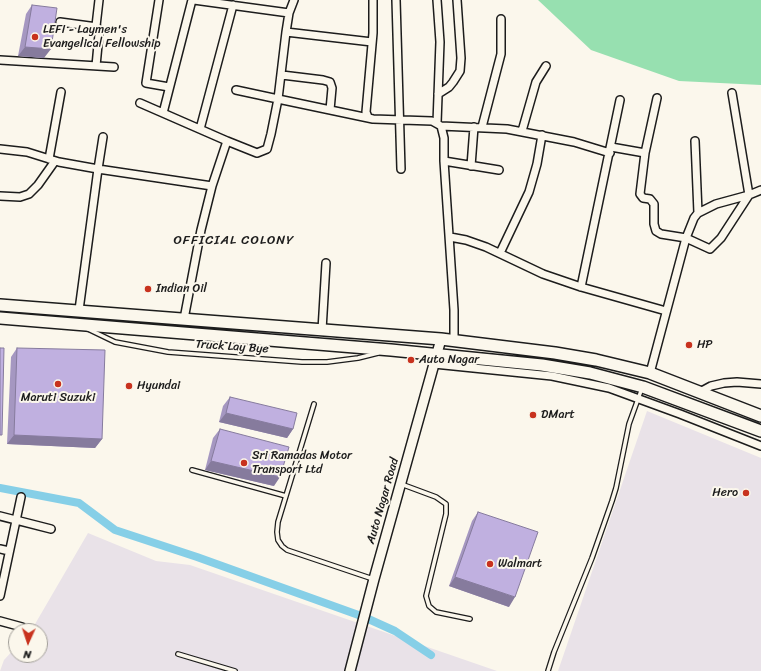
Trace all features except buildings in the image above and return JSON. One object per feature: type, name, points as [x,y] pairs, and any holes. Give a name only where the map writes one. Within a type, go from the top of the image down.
[{"type":"main road","points":[[0,305],[454,340],[555,353],[596,360],[650,373],[761,416]]},
{"type":"main road","points":[[0,318],[76,323],[391,350],[435,359],[542,364],[590,373],[642,387],[761,431]]},
{"type":"street","points":[[96,66],[99,34],[96,26],[99,0]]},
{"type":"street","points":[[159,0],[146,83],[169,87]]},
{"type":"street","points":[[163,113],[193,0],[289,13]]},
{"type":"street","points":[[140,103],[257,153],[267,149],[272,134],[278,100],[289,13],[294,0]]},
{"type":"street","points":[[368,117],[366,112],[372,42],[373,0]]},
{"type":"street","points":[[396,0],[400,168]]},
{"type":"street","points":[[437,0],[440,42],[438,94],[439,124],[444,138],[444,161],[454,310],[454,340]]},
{"type":"street","points":[[438,94],[449,87],[460,70],[461,58],[457,0]]},
{"type":"street","points":[[200,129],[233,6]]},
{"type":"street","points":[[482,127],[501,54],[501,19]]},
{"type":"street","points":[[60,22],[96,26]]},
{"type":"street","points":[[286,32],[372,42]]},
{"type":"street","points":[[0,60],[114,68]]},
{"type":"street","points":[[522,131],[536,82],[546,66]]},
{"type":"street","points":[[282,75],[330,82],[332,88],[330,110]]},
{"type":"street","points":[[236,90],[373,119],[432,121],[439,124],[507,128],[611,150],[645,153]]},
{"type":"street","points":[[0,196],[20,197],[29,194],[38,185],[52,160],[61,92]]},
{"type":"street","points":[[657,98],[645,153],[640,194],[654,204],[654,228],[656,231],[661,234],[686,238],[710,249],[721,238],[749,195],[732,93]]},
{"type":"street","points":[[581,287],[611,150],[620,100]]},
{"type":"street","points":[[472,166],[474,127]]},
{"type":"street","points":[[500,254],[529,192],[537,164],[542,135]]},
{"type":"street","points":[[79,310],[103,137]]},
{"type":"street","points":[[184,319],[201,230],[212,186],[227,141]]},
{"type":"street","points":[[695,141],[698,213]]},
{"type":"street","points":[[0,149],[26,152],[52,160],[98,169],[212,186]]},
{"type":"street","points":[[444,161],[499,170]]},
{"type":"street","points":[[650,373],[686,238],[692,222],[698,213],[716,204],[749,195],[761,190]]},
{"type":"street","points":[[450,237],[476,243],[543,274],[581,287],[666,311]]},
{"type":"street","points":[[322,330],[326,263]]},
{"type":"street","name":"Auto Nagar Road","points":[[350,671],[400,484],[441,339]]},
{"type":"street","points":[[435,359],[552,376],[609,388],[761,446]]},
{"type":"street","points":[[700,392],[711,386],[724,383],[761,384]]},
{"type":"street","points":[[0,596],[1,583],[10,551],[21,497]]},
{"type":"street","points":[[0,516],[51,529]]},
{"type":"street","points":[[0,549],[10,551]]},
{"type":"lane","name":"Truck Lay Bye","points":[[76,323],[115,342],[168,352],[302,362],[321,362],[358,358],[391,350]]},
{"type":"lane","points":[[548,671],[554,652],[592,558],[612,501],[629,424],[642,387]]},
{"type":"lane","points":[[314,404],[278,522],[278,540],[287,550],[374,579]]},
{"type":"lane","points":[[192,470],[286,496]]},
{"type":"lane","points":[[400,484],[436,497],[446,504],[446,514],[426,596],[427,602],[436,612],[470,619]]},
{"type":"lane","points":[[178,654],[235,671]]},
{"type":"shaded area","points":[[647,411],[761,458],[761,671],[558,671]]},
{"type":"shaded area","points":[[88,533],[156,561],[190,565],[497,671],[0,671],[4,660],[8,656],[8,663],[48,663],[48,623],[36,623]]},
{"type":"green space","points":[[538,0],[761,0],[761,85],[679,81],[591,50]]},
{"type":"waterway","points":[[0,488],[79,503],[115,530],[197,557],[364,617],[395,631],[431,655]]},
{"type":"place","name":"LEFI - Laymen's Evangelical Fellowship","points":[[35,37]]},
{"type":"place","name":"Indian Oil","points":[[148,289]]},
{"type":"place","name":"HP","points":[[689,345]]},
{"type":"place","name":"Auto Nagar","points":[[411,360]]},
{"type":"place","name":"Maruti Suzuki","points":[[58,384]]},
{"type":"place","name":"Hyundai","points":[[129,386]]},
{"type":"place","name":"DMart","points":[[533,415]]},
{"type":"place","name":"Sri Ramadas Motor Transport Ltd","points":[[244,463]]},
{"type":"place","name":"Hero","points":[[746,493]]},
{"type":"place","name":"Walmart","points":[[490,564]]},
{"type":"district","name":"OFFICIAL COLONY","points":[[234,241]]}]
